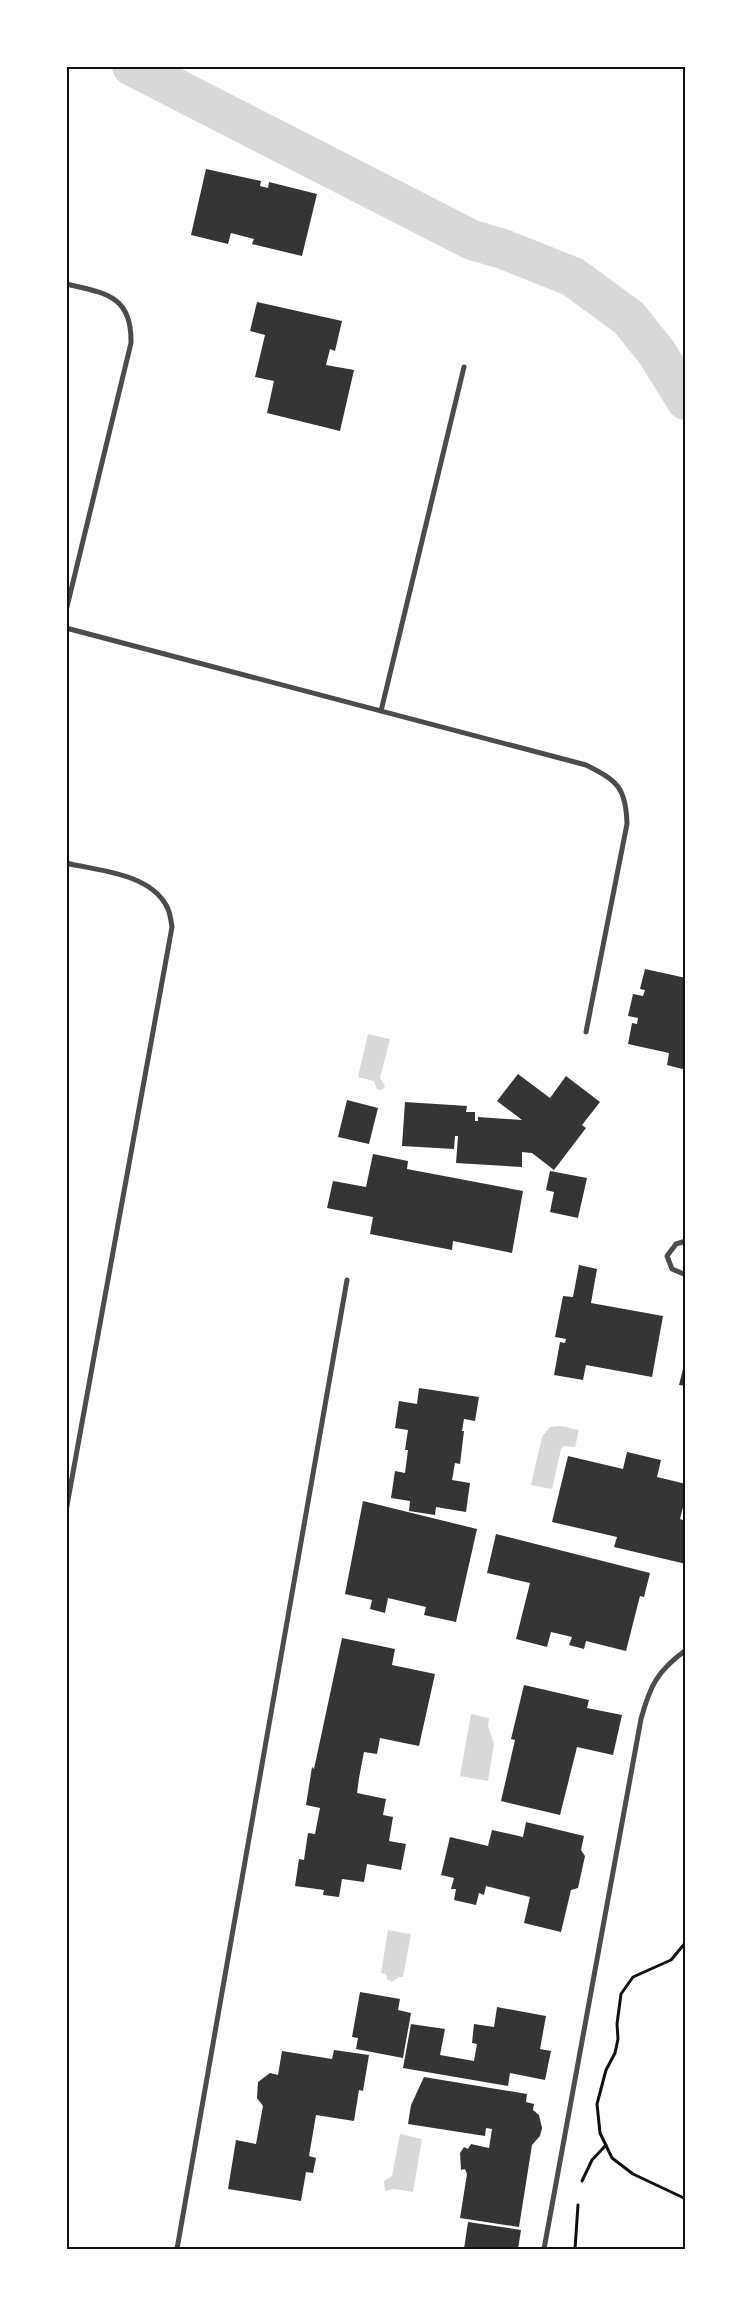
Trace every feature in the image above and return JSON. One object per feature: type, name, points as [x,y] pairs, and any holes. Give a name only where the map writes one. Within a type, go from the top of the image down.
[{"type":"street","points":[[66,284],[99,292],[114,299],[127,312],[131,327],[131,343],[66,611]]},
{"type":"street","points":[[380,712],[464,367]]},
{"type":"street","points":[[66,628],[586,765],[606,776],[618,786],[626,801],[627,824],[586,1032]]},
{"type":"street","points":[[66,863],[140,880],[157,893],[167,906],[172,927],[66,1511]]},
{"type":"street","points":[[686,1241],[676,1244],[667,1256],[672,1269],[686,1275]]},
{"type":"street","points":[[177,2249],[347,1280]]},
{"type":"street","points":[[544,2249],[641,1719],[654,1682],[666,1664],[686,1650]]},
{"type":"path","points":[[686,1942],[671,1960],[633,1977],[620,1994],[617,2024],[618,2039],[606,2070],[597,2104],[600,2133],[612,2158],[633,2174],[686,2199]]},
{"type":"path","points":[[581,2185],[589,2165],[606,2144]]},
{"type":"path","points":[[575,2249],[579,2201]]},
{"type":"shaded area","points":[[368,1034],[390,1039],[380,1078],[385,1086],[382,1090],[377,1089],[374,1081],[358,1077]]},
{"type":"shaded area","points":[[561,1426],[579,1430],[575,1447],[564,1446],[561,1449],[552,1489],[531,1485],[542,1437],[550,1427]]},
{"type":"shaded area","points":[[471,1714],[489,1718],[488,1726],[494,1744],[488,1781],[460,1776]]},
{"type":"shaded area","points":[[388,1930],[411,1934],[403,1977],[399,1977],[392,1982],[387,1979],[386,1974],[381,1973]]},
{"type":"shaded area","points":[[400,2134],[422,2139],[413,2192],[394,2189],[385,2191],[384,2181],[392,2176]]},
{"type":"building","points":[[206,169],[261,181],[260,186],[268,188],[269,182],[317,194],[302,256],[252,244],[254,239],[231,233],[228,244],[191,235]]},
{"type":"building","points":[[257,302],[342,321],[335,351],[330,349],[326,365],[354,370],[340,431],[267,413],[274,381],[255,377],[265,335],[250,331]]},
{"type":"building","points":[[645,969],[686,978],[686,1070],[667,1065],[669,1053],[628,1044],[632,1023],[637,1024],[638,1018],[628,1016],[633,994],[643,996],[645,990],[640,989]]},
{"type":"building","points":[[518,1074],[550,1098],[566,1076],[600,1102],[582,1125],[586,1128],[554,1170],[532,1153],[522,1152],[522,1167],[456,1163],[458,1136],[455,1136],[454,1149],[402,1146],[405,1102],[467,1106],[466,1112],[475,1112],[475,1121],[478,1121],[478,1117],[522,1120],[497,1101]]},
{"type":"building","points":[[347,1100],[378,1108],[369,1144],[338,1137]]},
{"type":"building","points":[[373,1154],[408,1161],[407,1169],[523,1191],[512,1253],[453,1241],[452,1250],[370,1234],[373,1217],[327,1208],[333,1181],[366,1187]]},
{"type":"building","points":[[550,1171],[587,1178],[578,1218],[550,1212],[554,1192],[546,1190]]},
{"type":"building","points":[[579,1265],[597,1269],[591,1303],[663,1316],[652,1377],[586,1365],[583,1380],[554,1375],[560,1342],[565,1343],[566,1339],[555,1337],[563,1296],[573,1297]]},
{"type":"building","points":[[686,1361],[686,1386],[679,1385]]},
{"type":"building","points":[[419,1388],[479,1397],[475,1421],[464,1419],[460,1464],[455,1463],[452,1480],[470,1483],[466,1512],[436,1507],[435,1515],[409,1511],[410,1501],[391,1498],[395,1471],[405,1473],[408,1450],[405,1450],[408,1430],[395,1428],[399,1401],[417,1404]]},
{"type":"building","points":[[627,1452],[661,1460],[657,1477],[686,1484],[686,1495],[680,1519],[686,1521],[686,1564],[614,1547],[617,1537],[552,1522],[568,1456],[623,1469]]},
{"type":"building","points":[[363,1501],[477,1529],[456,1622],[424,1615],[426,1607],[388,1598],[385,1613],[370,1609],[372,1600],[345,1594]]},
{"type":"building","points":[[496,1534],[650,1573],[644,1597],[640,1596],[626,1651],[586,1641],[584,1649],[569,1645],[572,1637],[551,1632],[547,1647],[516,1639],[530,1583],[487,1573]]},
{"type":"building","points":[[342,1638],[395,1649],[392,1665],[435,1674],[419,1746],[380,1738],[377,1754],[364,1752],[359,1778],[357,1793],[386,1799],[383,1815],[393,1817],[389,1841],[406,1844],[401,1870],[367,1864],[364,1882],[342,1879],[339,1897],[323,1895],[324,1890],[295,1886],[299,1859],[304,1860],[308,1833],[315,1834],[320,1808],[306,1805],[312,1767],[314,1769]]},
{"type":"building","points":[[524,1685],[589,1700],[587,1708],[622,1715],[613,1755],[577,1747],[560,1815],[501,1801],[515,1740],[511,1739]]},
{"type":"building","points":[[526,1822],[584,1836],[581,1850],[585,1856],[578,1888],[571,1890],[561,1932],[524,1923],[530,1897],[486,1886],[484,1895],[479,1893],[476,1905],[454,1900],[456,1889],[451,1889],[454,1878],[441,1875],[450,1837],[488,1846],[492,1830],[523,1837]]},
{"type":"building","points":[[360,1992],[400,1999],[398,2010],[411,2013],[403,2058],[356,2049],[358,2038],[352,2037]]},
{"type":"building","points":[[497,2007],[546,2016],[540,2049],[551,2051],[545,2080],[510,2073],[508,2086],[403,2068],[411,2024],[445,2029],[440,2055],[474,2061],[477,2044],[472,2043],[474,2024],[494,2027]]},
{"type":"building","points":[[334,2050],[369,2055],[363,2091],[359,2090],[354,2121],[316,2115],[309,2156],[316,2158],[313,2173],[306,2172],[301,2201],[228,2189],[236,2140],[256,2144],[263,2106],[257,2098],[258,2082],[270,2073],[278,2075],[282,2051],[332,2059]]},
{"type":"building","points":[[424,2077],[527,2094],[526,2102],[534,2104],[533,2110],[539,2115],[542,2128],[540,2136],[532,2145],[519,2227],[460,2218],[467,2174],[465,2169],[461,2170],[460,2153],[464,2147],[468,2149],[471,2144],[489,2148],[492,2129],[486,2128],[485,2136],[408,2124],[411,2105]]},
{"type":"building","points":[[468,2222],[521,2230],[518,2249],[464,2249]]},
{"type":"waterway","points":[[132,66],[472,240],[503,249],[573,277],[629,318],[657,353],[686,400]]}]
